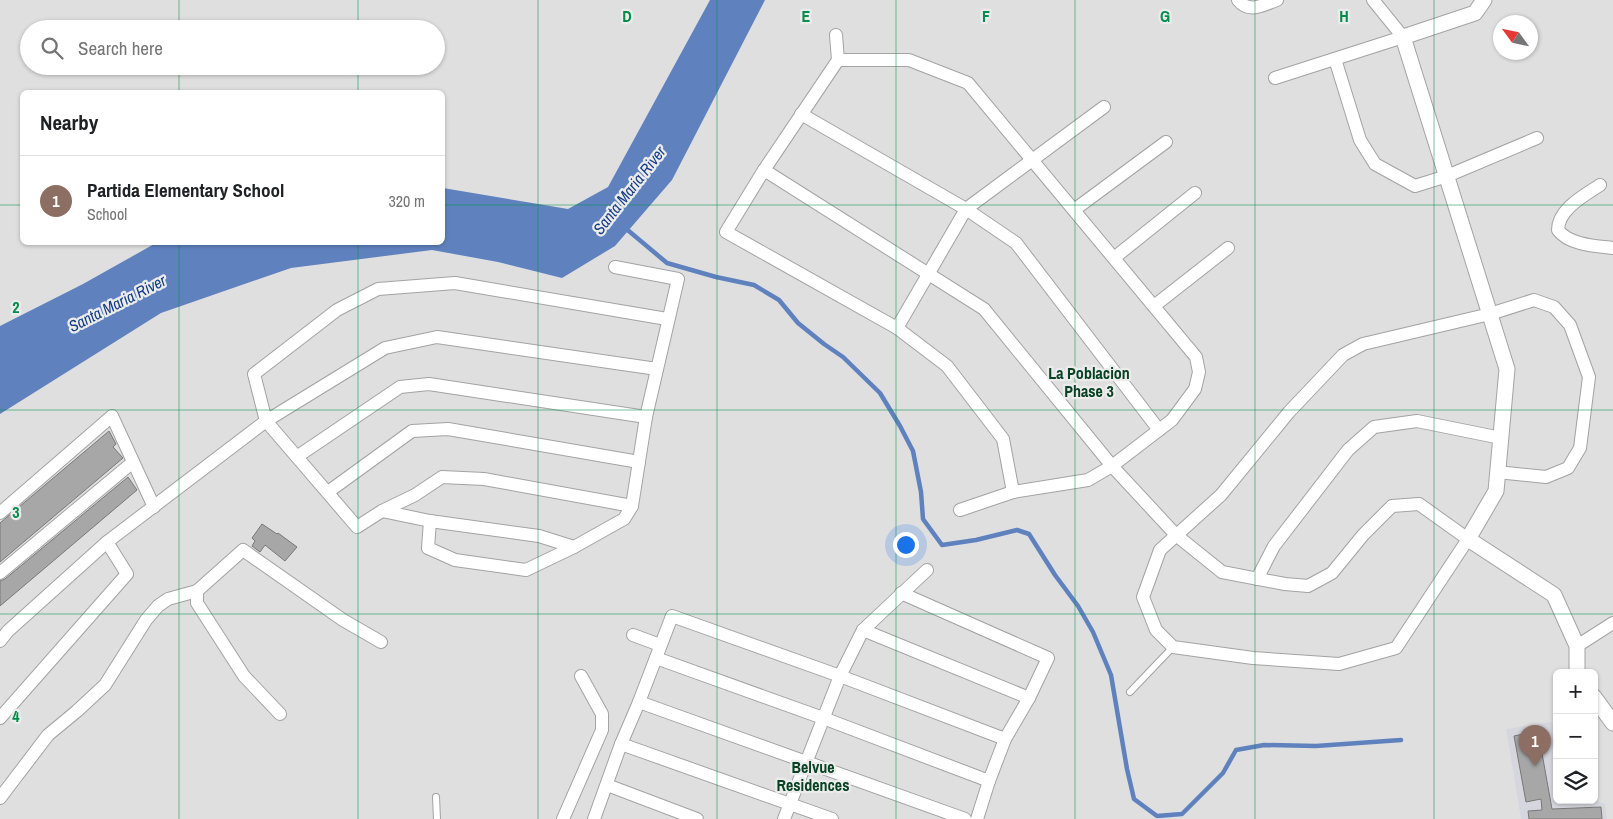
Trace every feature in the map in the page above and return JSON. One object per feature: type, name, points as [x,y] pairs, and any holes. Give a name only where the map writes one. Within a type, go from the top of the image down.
[{"type":"street","points":[[1238,0],[1241,4],[1251,9],[1277,0]]},
{"type":"street","points":[[1373,0],[1403,37],[1447,176],[1490,314],[1507,369],[1500,438],[1497,472],[1496,491],[1468,540],[1396,648],[1340,664],[1253,658],[1173,647],[1156,630],[1143,597],[1160,550],[1221,495],[1288,412],[1342,356],[1363,344],[1490,314],[1534,300],[1554,307],[1570,325],[1589,377],[1580,448],[1568,468],[1546,476],[1497,472]]},
{"type":"street","points":[[1275,78],[1474,13],[1484,0]]},
{"type":"street","points":[[836,35],[838,60],[764,170],[726,232],[897,328],[947,366],[1003,439],[1013,492]]},
{"type":"street","points":[[1335,59],[1360,140],[1375,164],[1415,186],[1447,176],[1536,138]]},
{"type":"street","points":[[838,60],[909,60],[968,83],[1196,356],[1199,372],[1195,389],[1172,420],[1112,466],[1088,480],[1013,492],[960,510]]},
{"type":"street","points":[[897,328],[966,209],[1104,107]]},
{"type":"street","points":[[801,114],[966,209],[1016,243],[1159,430]]},
{"type":"street","points":[[1074,210],[1166,142]]},
{"type":"street","points":[[764,170],[984,309],[1112,466],[1176,535],[1222,572],[1285,584],[1308,586],[1332,573],[1363,535],[1392,506],[1419,504],[1468,540],[1554,595],[1577,646],[1577,669]]},
{"type":"street","points":[[1600,184],[1567,210],[1559,222],[1558,230],[1563,236],[1575,241],[1613,248]]},
{"type":"street","points":[[1114,258],[1195,193]]},
{"type":"street","points":[[1154,306],[1228,248]]},
{"type":"street","points":[[430,521],[428,548],[455,560],[526,570],[624,520],[632,506],[646,417],[678,279],[616,267]]},
{"type":"street","points":[[632,506],[484,480],[442,477],[415,495],[382,511],[357,528],[298,456],[266,421],[254,374],[337,310],[378,289],[455,283],[668,319]]},
{"type":"street","points":[[3,636],[107,542],[266,421],[385,348],[437,337],[657,370]]},
{"type":"street","points":[[298,456],[400,387],[429,384],[646,417]]},
{"type":"street","points":[[0,513],[112,416],[154,506]]},
{"type":"street","points":[[1257,579],[1274,546],[1348,450],[1374,427],[1418,421],[1500,438]]},
{"type":"street","points":[[328,492],[412,431],[448,429],[639,462]]},
{"type":"street","points":[[0,573],[133,462]]},
{"type":"street","points":[[382,511],[430,521],[539,536],[574,547]]},
{"type":"street","points":[[0,718],[127,574],[107,542]]},
{"type":"street","points":[[0,798],[48,734],[77,711],[104,685],[146,620],[158,606],[168,599],[196,592],[243,550],[343,620],[381,642]]},
{"type":"street","points":[[784,819],[822,718],[863,630],[927,570]]},
{"type":"street","points":[[196,592],[197,603],[244,676],[280,714]]},
{"type":"street","points":[[901,593],[1048,658],[1029,698],[1005,739],[977,819]]},
{"type":"street","points":[[594,819],[621,744],[672,616],[840,676],[1005,739]]},
{"type":"street","points":[[1577,646],[1613,623]]},
{"type":"street","points":[[863,630],[1029,698]]},
{"type":"street","points":[[633,635],[660,645]]},
{"type":"street","points":[[656,658],[989,781]]},
{"type":"street","points":[[563,819],[602,730],[602,714],[581,676]]},
{"type":"street","points":[[639,702],[965,819]]},
{"type":"street","points":[[1598,702],[1613,723]]},
{"type":"street","points":[[621,744],[832,819]]},
{"type":"street","points":[[607,785],[698,819]]},
{"type":"lane","points":[[1130,692],[1173,647]]},
{"type":"lane","points":[[436,797],[437,819]]},
{"type":"shaded area","points":[[1552,722],[1553,804],[1598,804],[1598,801],[1605,804],[1607,819],[1521,819],[1506,729]]},
{"type":"water","name":"Santa Maria River","points":[[710,0],[765,0],[672,180],[615,246],[562,278],[498,262],[432,250],[291,268],[161,313],[0,414],[0,326],[83,284],[152,245],[445,245],[445,188],[568,209],[608,187]]},
{"type":"building","points":[[109,431],[116,444],[113,447],[123,458],[0,562],[0,523]]},
{"type":"building","points":[[128,477],[137,490],[0,606],[0,581],[5,579]]},
{"type":"building","points":[[262,524],[297,547],[285,561],[265,545],[260,552],[252,546],[255,541],[252,538]]},
{"type":"building","points":[[1538,731],[1552,809],[1601,807],[1602,819],[1529,819],[1528,811],[1542,810],[1541,799],[1526,802],[1514,736]]},
{"type":"waterway","points":[[624,227],[667,263],[716,277],[754,285],[779,300],[798,323],[843,357],[880,393],[913,451],[921,492],[923,519],[942,545],[976,540],[1017,530],[1029,534],[1055,575],[1078,606],[1093,632],[1111,675],[1134,799],[1157,816],[1182,814],[1223,773],[1236,750],[1264,745],[1316,746],[1401,740]]},
{"type":"place","name":"Partida Elementary School","points":[[1535,766]]},
{"type":"district","name":"La Poblacion Phase 3","points":[[1089,382]]},
{"type":"district","name":"Belvue Residences","points":[[813,776]]}]
